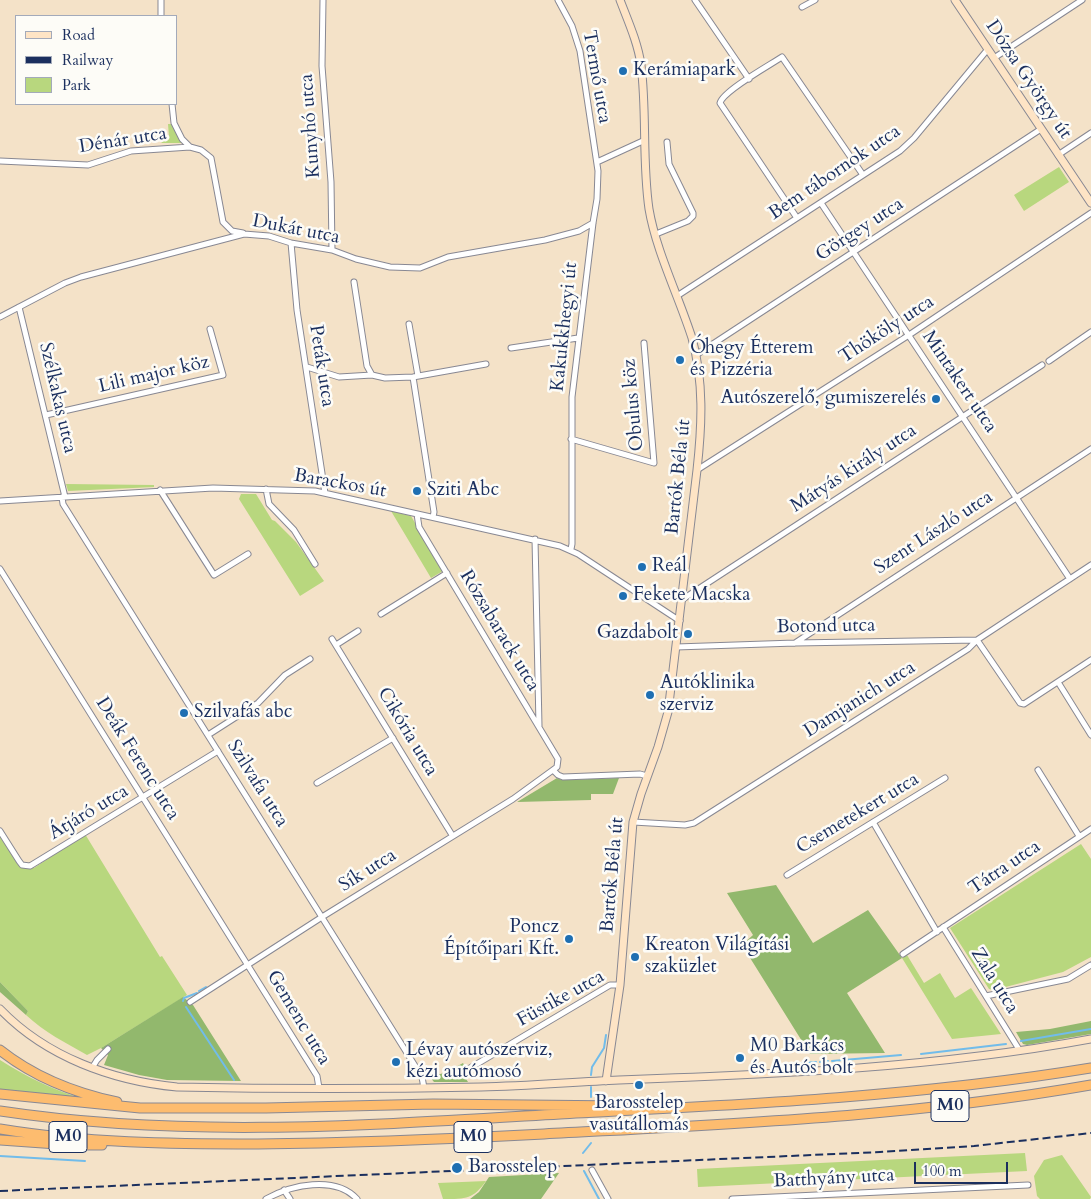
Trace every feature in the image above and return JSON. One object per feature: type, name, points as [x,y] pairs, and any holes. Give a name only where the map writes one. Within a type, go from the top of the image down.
[{"type":"highway","points":[[0,1050],[44,1078],[64,1087],[116,1101],[174,1109]]},
{"type":"highway","name":"M0","points":[[0,1111],[130,1125],[253,1126],[449,1121],[898,1093],[1091,1068]]},
{"type":"highway","name":"M0","points":[[0,1129],[137,1142],[239,1144],[385,1141],[764,1122],[952,1106],[1023,1097],[1091,1085]]},
{"type":"highway","points":[[0,1094],[131,1108],[174,1109],[495,1104],[618,1106],[658,1109]]},
{"type":"highway","points":[[0,1140],[71,1145],[106,1145],[137,1142]]},
{"type":"street","points":[[161,0],[162,15]]},
{"type":"street","name":"Kunyhó utca","points":[[323,0],[322,66],[330,182],[332,250]]},
{"type":"street","name":"Termő utca","points":[[558,0],[577,38],[597,162]]},
{"type":"street","name":"Bartók Béla út","points":[[606,1081],[620,985],[633,822],[668,712],[698,470],[702,405],[696,356],[649,209],[644,92],[640,63],[634,38],[620,0]]},
{"type":"street","points":[[695,0],[749,79]]},
{"type":"street","points":[[802,7],[815,0]]},
{"type":"street","name":"Dózsa György út","points":[[955,0],[1091,203]]},
{"type":"street","points":[[994,58],[1082,0]]},
{"type":"street","name":"Bem tábornok utca","points":[[677,296],[900,151],[910,142],[988,49]]},
{"type":"street","points":[[798,218],[722,107],[721,100],[727,93],[782,57],[863,175]]},
{"type":"street","points":[[172,105],[174,123],[182,139],[190,147],[201,150],[211,158],[224,222],[232,231],[244,234]]},
{"type":"street","name":"Görgey utca","points":[[696,356],[1041,129]]},
{"type":"street","points":[[1058,155],[1091,134]]},
{"type":"street","points":[[597,162],[645,140]]},
{"type":"street","points":[[656,234],[688,221],[693,216],[669,164],[667,142]]},
{"type":"street","name":"Dénár utca","points":[[0,161],[88,165],[131,151],[190,147]]},
{"type":"street","name":"Kakukkhegyi út","points":[[570,550],[572,544],[572,397],[598,187],[597,162]]},
{"type":"street","name":"Mintakert utca","points":[[821,203],[1017,496],[1070,579]]},
{"type":"street","name":"Thököly utca","points":[[698,470],[909,335],[1091,213]]},
{"type":"street","name":"Dukát utca","points":[[0,317],[65,283],[81,277],[244,234],[269,236],[291,243],[332,250],[356,259],[390,267],[420,268],[448,257],[579,232],[593,223]]},
{"type":"street","name":"Peták utca","points":[[291,243],[297,310],[325,492]]},
{"type":"street","points":[[354,282],[367,366],[372,375]]},
{"type":"street","name":"Szélkakas utca","points":[[20,306],[63,497]]},
{"type":"street","points":[[409,324],[434,512],[433,517]]},
{"type":"street","name":"Lili major köz","points":[[46,415],[223,375],[210,329]]},
{"type":"street","points":[[1048,361],[1091,332]]},
{"type":"street","points":[[511,348],[578,338]]},
{"type":"street","name":"Obulus köz","points":[[571,439],[654,464],[644,344]]},
{"type":"street","points":[[307,367],[339,377],[372,375],[385,378],[416,376],[486,364]]},
{"type":"street","name":"Mátyás király utca","points":[[683,599],[1042,365]]},
{"type":"street","name":"Szent László utca","points":[[795,643],[1091,449]]},
{"type":"street","name":"Barackos út","points":[[0,501],[213,488],[325,492],[535,540],[570,550],[680,621]]},
{"type":"street","points":[[266,489],[269,504],[294,530],[315,564]]},
{"type":"street","points":[[160,490],[214,575],[248,554]]},
{"type":"street","name":"Szilvafa utca","points":[[63,497],[63,504],[422,1077],[424,1088]]},
{"type":"street","name":"Rózsabarack utca","points":[[417,514],[419,527],[559,763]]},
{"type":"street","points":[[535,540],[539,727]]},
{"type":"street","name":"Damjanich utca","points":[[633,822],[685,825],[694,823],[968,649],[977,640],[1091,565]]},
{"type":"street","name":"Deák Ferenc utca","points":[[0,569],[248,966]]},
{"type":"street","points":[[381,614],[447,573]]},
{"type":"street","points":[[336,645],[358,631]]},
{"type":"street","name":"Cikória utca","points":[[332,639],[452,835]]},
{"type":"street","points":[[977,640],[1020,703],[1024,704],[1091,660]]},
{"type":"street","name":"Botond utca","points":[[676,647],[977,640]]},
{"type":"street","points":[[208,735],[258,703],[285,675],[310,659]]},
{"type":"street","points":[[1058,682],[1091,734]]},
{"type":"street","points":[[317,783],[392,738]]},
{"type":"street","name":"Átjáró utca","points":[[0,831],[19,862],[26,866],[35,864],[56,849],[218,751]]},
{"type":"street","name":"Sík utca","points":[[190,1002],[322,916],[452,835],[513,800],[553,770],[559,763]]},
{"type":"street","points":[[553,770],[558,776],[640,774],[648,776]]},
{"type":"street","points":[[1038,770],[1079,836]]},
{"type":"street","name":"Csemetekert utca","points":[[787,875],[945,778]]},
{"type":"street","points":[[873,822],[936,932],[903,954]]},
{"type":"street","name":"Tátra utca","points":[[936,932],[1091,829]]},
{"type":"street","name":"Zala utca","points":[[943,927],[1020,1051]]},
{"type":"street","points":[[986,996],[1068,979],[1091,965]]},
{"type":"street","name":"Gemenc utca","points":[[248,966],[317,1076],[319,1088]]},
{"type":"street","name":"Füstike utca","points":[[465,1071],[610,985],[620,985]]},
{"type":"street","points":[[0,1009],[23,1029],[49,1047],[77,1062],[135,1081],[177,1087],[506,1087],[839,1069],[948,1060],[1020,1051],[1091,1038]]},
{"type":"street","points":[[92,1068],[108,1049]]},
{"type":"street","points":[[592,1170],[608,1199]]},
{"type":"street","name":"Batthyány utca","points":[[732,1199],[1028,1185]]},
{"type":"street","points":[[266,1199],[284,1190],[307,1186],[333,1186],[348,1191],[357,1199]]},
{"type":"street","points":[[284,1190],[290,1199]]},
{"type":"street","points":[[896,1192],[897,1198]]},
{"type":"green space","points":[[168,124],[173,124],[184,143],[161,143],[169,137]]},
{"type":"green space","points":[[1059,167],[1069,182],[1024,211],[1014,195]]},
{"type":"green space","points":[[66,484],[154,485],[154,487],[68,491]]},
{"type":"green space","points":[[241,494],[256,494],[272,520],[296,542],[324,581],[300,596],[239,499]]},
{"type":"green space","points":[[391,511],[411,516],[443,571],[431,578]]},
{"type":"green space","points":[[557,778],[562,780],[619,778],[613,794],[591,794],[591,800],[517,802]]},
{"type":"green space","points":[[85,834],[160,957],[162,956],[187,995],[87,1055],[40,1027],[26,1015],[28,1011],[0,982],[0,837],[21,868],[34,868]]},
{"type":"green space","points":[[1081,844],[1091,859],[1091,957],[1063,972],[994,990],[989,989],[950,928]]},
{"type":"green space","points":[[776,885],[813,943],[868,910],[902,958],[847,993],[885,1053],[810,1054],[742,945],[753,935],[727,893]]},
{"type":"green space","points":[[907,955],[924,983],[940,973],[955,998],[971,988],[1001,1034],[952,1039],[902,958]]},
{"type":"green space","points":[[0,982],[28,1011],[26,1015],[0,992]]},
{"type":"green space","points":[[183,997],[193,1005],[241,1081],[167,1080],[139,1075],[104,1065],[108,1055],[101,1048]]},
{"type":"green space","points":[[1091,1021],[1091,1034],[1027,1045],[1023,1044],[1016,1032],[1050,1029]]},
{"type":"green space","points":[[0,1060],[40,1082],[84,1099],[0,1089]]},
{"type":"green space","points":[[463,1063],[466,1068],[461,1071],[468,1082],[434,1082],[430,1077],[447,1072]]},
{"type":"green space","points":[[1025,1153],[1027,1171],[698,1187],[697,1169]]},
{"type":"green space","points":[[1062,1155],[1091,1197],[1090,1199],[1040,1199],[1037,1196],[1034,1176],[1044,1160]]},
{"type":"green space","points":[[559,1173],[541,1199],[470,1199],[479,1192],[489,1177]]},
{"type":"green space","points":[[486,1181],[473,1195],[458,1199],[443,1199],[438,1183]]},
{"type":"waterway","points":[[199,991],[206,987]]},
{"type":"waterway","points":[[183,1001],[184,998],[197,993]]},
{"type":"waterway","points":[[186,1007],[234,1080]]},
{"type":"waterway","points":[[1021,1041],[1091,1029]]},
{"type":"waterway","points":[[591,1075],[592,1067],[604,1048],[606,1035]]},
{"type":"waterway","points":[[921,1054],[1006,1044]]},
{"type":"waterway","points":[[832,1061],[901,1055]]},
{"type":"waterway","points":[[820,1062],[828,1061]]},
{"type":"waterway","points":[[789,1064],[816,1062]]},
{"type":"waterway","points":[[591,1087],[591,1097]]},
{"type":"waterway","points":[[583,1153],[591,1143]]},
{"type":"waterway","points":[[0,1156],[85,1161]]},
{"type":"waterway","points":[[584,1171],[599,1199]]},
{"type":"railway","points":[[0,1191],[880,1152],[974,1146],[1091,1133]]},
{"type":"place","name":"Kerámiapark","points":[[623,71]]},
{"type":"place","name":"Óhegy Étterem és Pizzéria","points":[[680,360]]},
{"type":"place","name":"Autószerelő, gumiszerelés","points":[[936,399]]},
{"type":"place","name":"Sziti Abc","points":[[417,491]]},
{"type":"place","name":"Reál","points":[[642,567]]},
{"type":"place","name":"Fekete Macska","points":[[623,596]]},
{"type":"place","name":"Gazdabolt","points":[[688,634]]},
{"type":"place","name":"Autóklinika szerviz","points":[[650,695]]},
{"type":"place","name":"Szilvafás abc","points":[[184,713]]},
{"type":"place","name":"Poncz Építőipari Kft.","points":[[569,939]]},
{"type":"place","name":"Kreaton Világítási szaküzlet","points":[[635,957]]},
{"type":"place","name":"M0 Barkács és Autós bolt","points":[[740,1058]]},
{"type":"place","name":"Lévay autószerviz, kézi autómosó","points":[[396,1062]]},
{"type":"place","name":"Barosstelep vasútállomás","points":[[639,1085]]},
{"type":"place","name":"Barosstelep","points":[[457,1168]]}]
